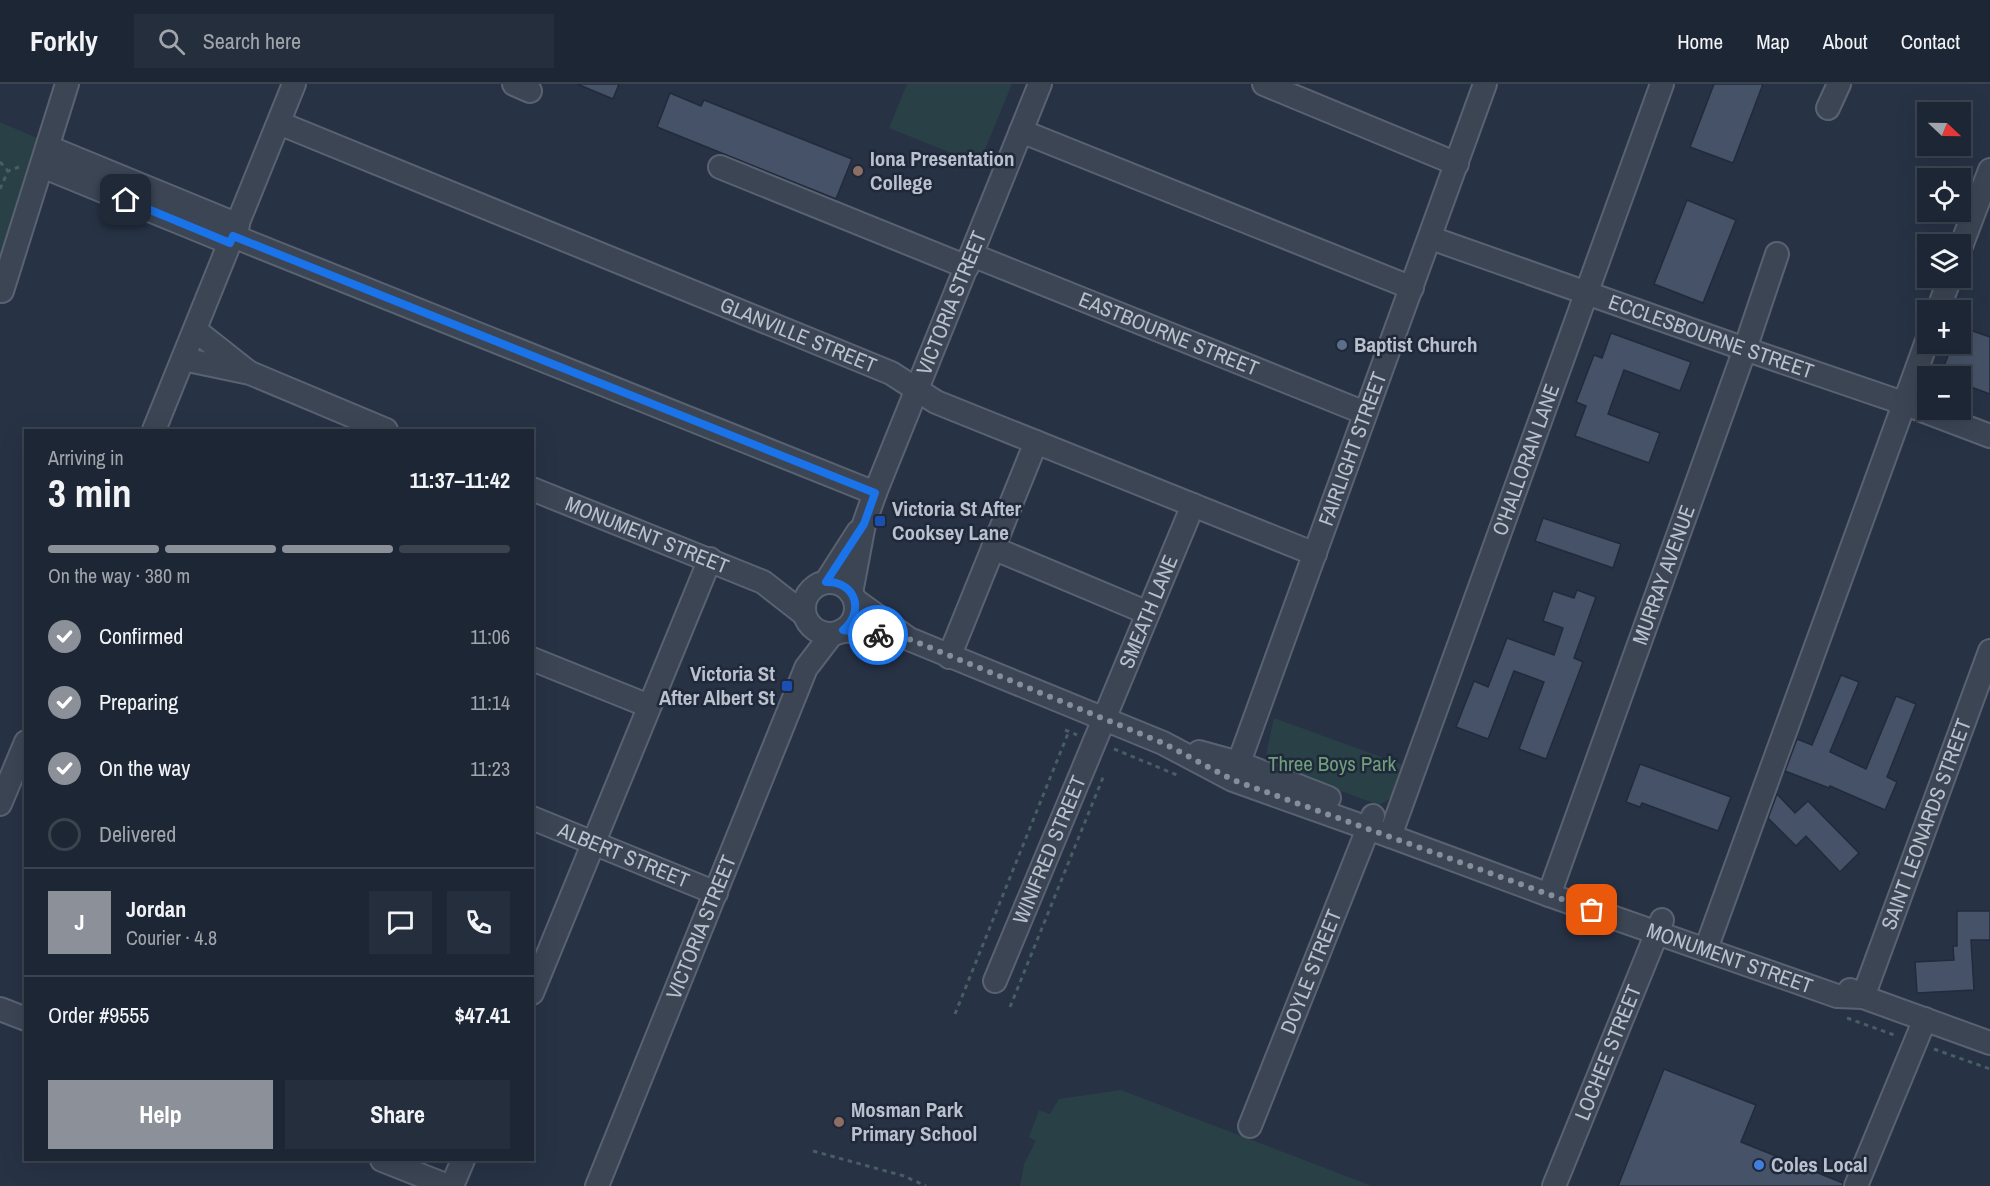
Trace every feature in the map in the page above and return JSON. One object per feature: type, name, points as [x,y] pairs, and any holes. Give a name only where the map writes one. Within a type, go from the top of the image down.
[{"type":"street","points":[[2,291],[68,84]]},
{"type":"street","points":[[154,429],[294,84]]},
{"type":"street","name":"VICTORIA STREET","points":[[853,596],[864,524],[875,493],[1040,84]]},
{"type":"street","points":[[1264,84],[1457,164]]},
{"type":"street","name":"FAIRLIGHT STREET","points":[[1236,771],[1485,84]]},
{"type":"street","name":"O'HALLORAN LANE","points":[[1393,829],[1662,84]]},
{"type":"street","points":[[1828,108],[1839,84]]},
{"type":"street","name":"GLANVILLE STREET","points":[[279,123],[891,373],[936,402],[1315,554]]},
{"type":"street","points":[[1022,131],[1412,288]]},
{"type":"street","points":[[45,157],[875,493]]},
{"type":"street","name":"EASTBOURNE STREET","points":[[720,167],[1365,413]]},
{"type":"street","points":[[1966,234],[1990,170]]},
{"type":"street","name":"ECCLESBOURNE STREET","points":[[1431,238],[1586,294],[1904,403],[1990,436]]},
{"type":"street","name":"MURRAY AVENUE","points":[[1551,889],[1777,254]]},
{"type":"street","points":[[195,330],[250,373]]},
{"type":"street","points":[[1708,943],[1922,354]]},
{"type":"street","points":[[183,360],[250,373],[384,429]]},
{"type":"street","points":[[949,657],[1036,442]]},
{"type":"street","name":"MONUMENT STREET","points":[[534,490],[764,582],[807,620]]},
{"type":"street","name":"SMEATH LANE","points":[[1103,718],[1193,505]]},
{"type":"street","name":"VICTORIA STREET","points":[[821,584],[864,524]]},
{"type":"street","points":[[993,548],[1148,613]]},
{"type":"street","points":[[534,988],[710,559]]},
{"type":"street","name":"MONUMENT STREET","points":[[764,582],[821,584]]},
{"type":"street","points":[[821,584],[840,584],[853,596],[856,609],[854,617],[850,625],[837,632],[824,633],[807,620],[805,598],[821,584]]},
{"type":"street","name":"MONUMENT STREET","points":[[853,596],[909,639],[1163,743],[1551,889],[1708,943],[1837,996],[1863,996],[1990,1043]]},
{"type":"street","name":"VICTORIA STREET","points":[[806,668],[807,620]]},
{"type":"street","name":"VICTORIA STREET","points":[[597,1186],[806,668],[837,632]]},
{"type":"street","name":"MONUMENT STREET","points":[[837,632],[909,639]]},
{"type":"street","name":"SAINT LEONARDS STREET","points":[[1863,996],[1990,651]]},
{"type":"street","points":[[534,660],[649,706]]},
{"type":"street","name":"WINIFRED STREET","points":[[995,981],[1103,718]]},
{"type":"street","points":[[0,804],[24,747]]},
{"type":"street","name":"ALBERT STREET","points":[[534,819],[716,893]]},
{"type":"street","name":"DOYLE STREET","points":[[1250,1126],[1370,822]]},
{"type":"street","name":"LOCHEE STREET","points":[[1554,1186],[1659,926]]},
{"type":"street","points":[[0,1009],[24,1017]]},
{"type":"street","points":[[1856,1186],[1925,1019]]},
{"type":"street","points":[[384,1161],[450,1186],[462,1161]]},
{"type":"path","points":[[0,162],[8,171]]},
{"type":"path","points":[[955,1014],[1067,731],[1177,775]]},
{"type":"path","points":[[1010,1007],[1106,771]]},
{"type":"path","points":[[1844,1017],[1990,1069]]},
{"type":"path","points":[[813,1151],[904,1176],[926,1186]]},
{"type":"green space","points":[[907,84],[1012,84],[979,164],[889,128]]},
{"type":"green space","points":[[0,122],[39,139],[0,260]]},
{"type":"green space","name":"Three Boys Park","points":[[1274,718],[1403,765],[1391,798],[1379,805],[1270,765],[1266,755]]},
{"type":"green space","points":[[1121,1090],[1372,1186],[1020,1186],[1024,1164],[1036,1141],[1029,1137],[1039,1110],[1050,1114],[1059,1099]]},
{"type":"building","points":[[577,84],[619,84],[613,99]]},
{"type":"building","points":[[1714,84],[1763,84],[1733,163],[1690,147]]},
{"type":"building","points":[[670,93],[701,106],[704,100],[852,159],[836,199],[657,127]]},
{"type":"building","points":[[1687,200],[1736,220],[1703,303],[1654,284]]},
{"type":"building","points":[[1971,330],[1990,337],[1990,394],[1971,387],[1971,366],[1944,366],[1949,354],[1971,354]]},
{"type":"building","points":[[1611,333],[1691,362],[1680,391],[1624,370],[1608,414],[1660,433],[1649,463],[1575,436],[1586,406],[1576,402],[1594,355],[1602,358]]},
{"type":"building","points":[[1543,518],[1621,544],[1613,568],[1535,541]]},
{"type":"building","points":[[1577,590],[1596,597],[1574,658],[1583,662],[1546,759],[1519,749],[1544,682],[1514,671],[1488,739],[1456,727],[1474,681],[1488,687],[1507,638],[1554,655],[1563,628],[1543,621],[1553,591],[1574,598]]},
{"type":"building","points":[[1841,675],[1859,682],[1830,752],[1866,769],[1896,696],[1916,704],[1887,777],[1897,782],[1885,810],[1830,786],[1829,788],[1785,771],[1797,739],[1812,745]]},
{"type":"building","points":[[1640,764],[1731,797],[1718,831],[1642,803],[1640,807],[1626,802]]},
{"type":"building","points":[[1777,794],[1795,813],[1808,801],[1859,853],[1840,872],[1806,836],[1796,846],[1768,818]]},
{"type":"building","points":[[1957,911],[1990,911],[1990,940],[1971,940],[1974,990],[1917,993],[1915,962],[1954,960],[1953,946],[1957,946]]},
{"type":"building","points":[[1664,1069],[1756,1105],[1741,1142],[1843,1183],[1843,1186],[1618,1186]]},
{"type":"way so far","points":[[878,635],[909,639],[1103,718],[1163,743],[1233,780],[1592,910]]},
{"type":"place","name":"Iona Presentation College","points":[[858,171]]},
{"type":"place","name":"Baptist Church","points":[[1342,345]]},
{"type":"place","name":"Victoria St After Cooksey Lane","points":[[880,521]]},
{"type":"place","name":"Victoria St After Albert St","points":[[787,686]]},
{"type":"place","name":"Mosman Park Primary School","points":[[839,1122]]},
{"type":"place","name":"Coles Local","points":[[1759,1165]]},
{"type":"route","points":[[126,200],[230,243],[233,236],[875,493],[864,524],[826,582],[833,581],[846,587],[855,600],[854,617],[850,625],[843,630],[878,635]]}]
